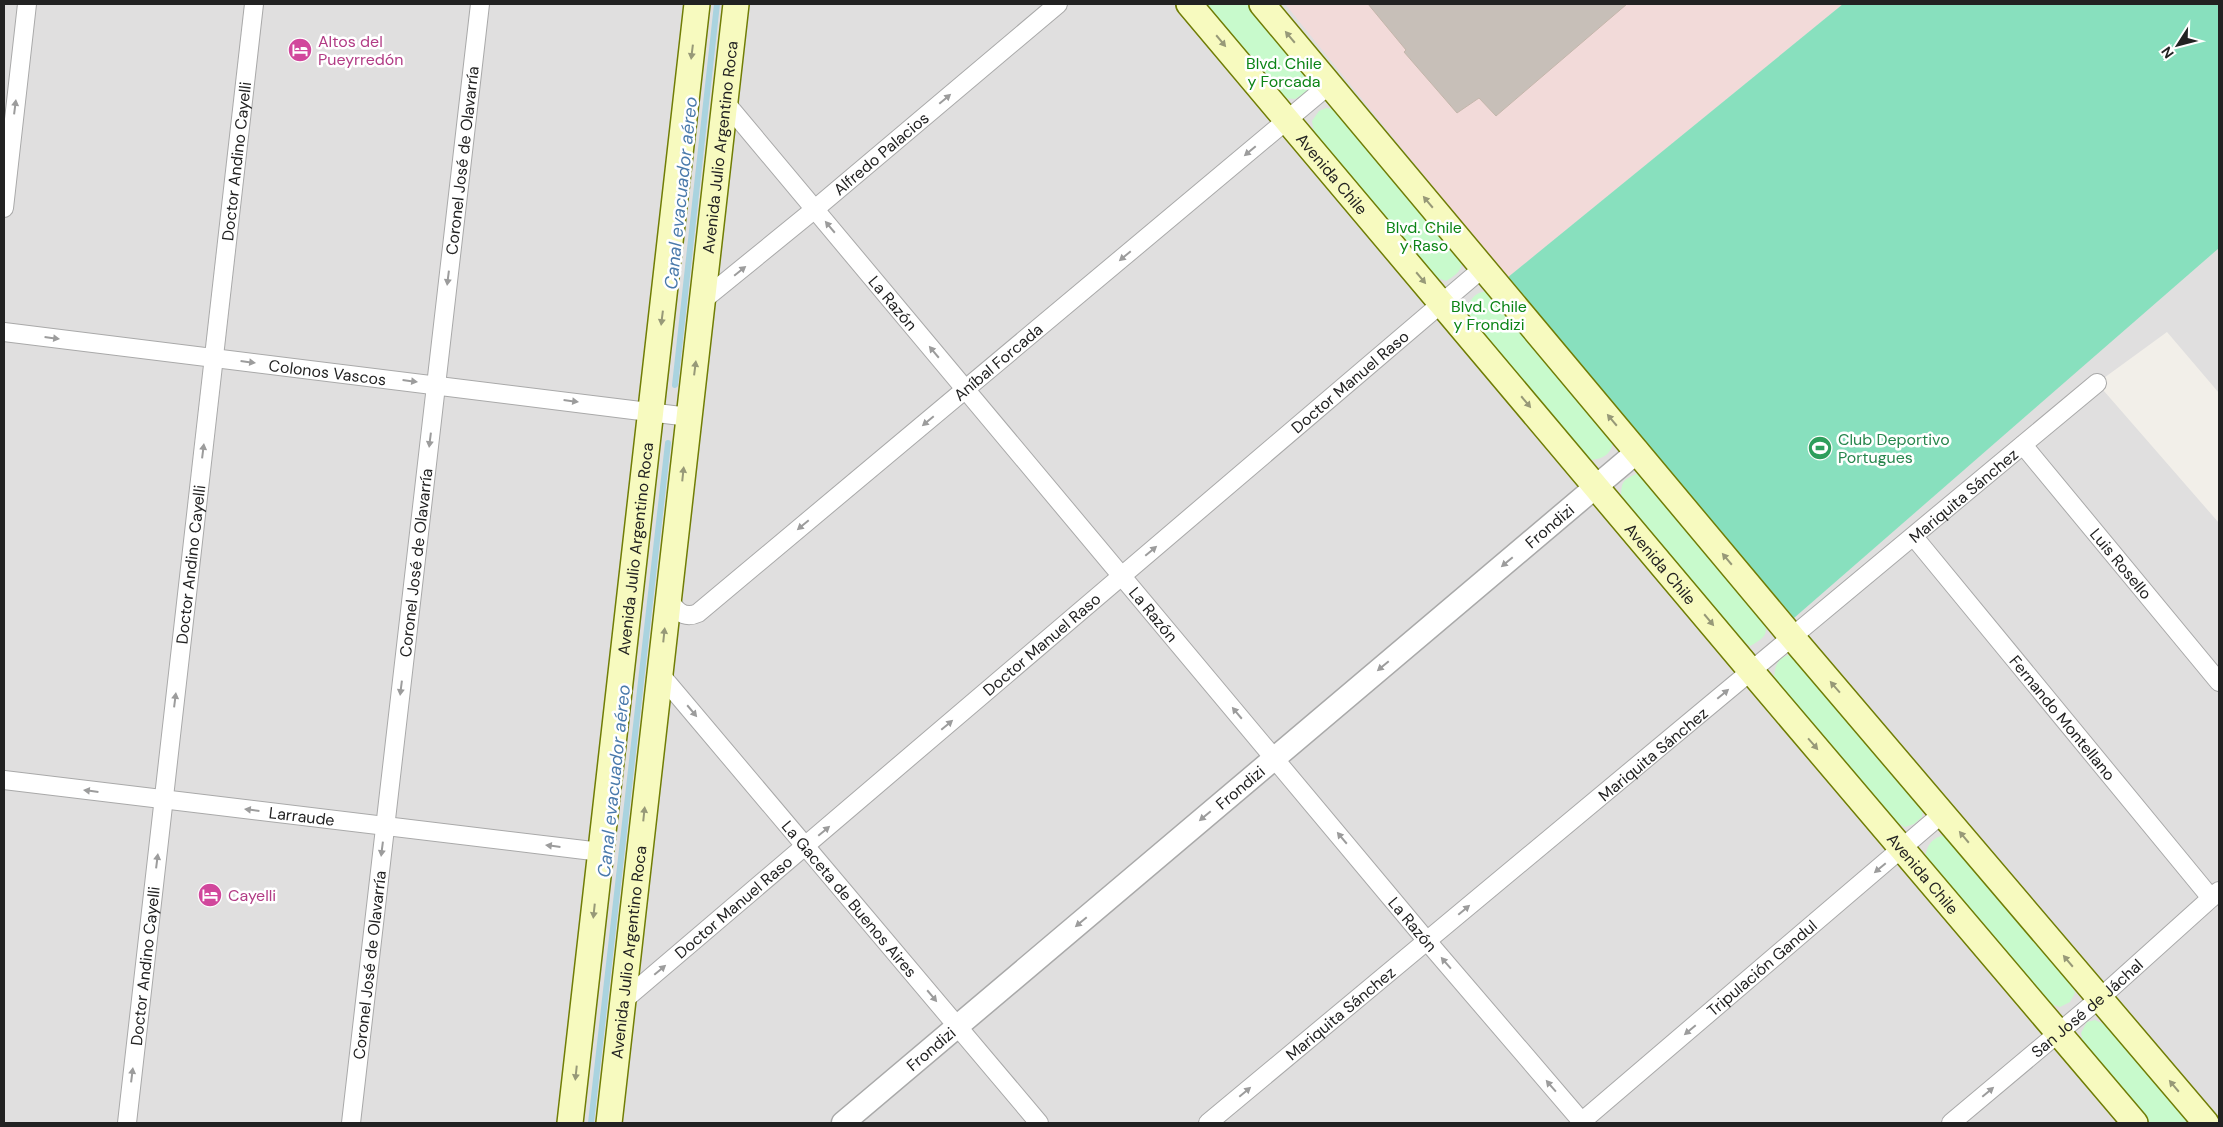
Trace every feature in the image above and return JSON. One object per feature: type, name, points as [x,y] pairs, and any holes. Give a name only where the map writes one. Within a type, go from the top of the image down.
[{"type":"main road","name":"Avenida Julio Argentino Roca","points":[[570,1123],[698,4]]},
{"type":"main road","name":"Avenida Julio Argentino Roca","points":[[609,1123],[736,4]]},
{"type":"main road","name":"Avenida Chile","points":[[1189,4],[2135,1123]]},
{"type":"main road","points":[[1262,4],[1792,637],[2206,1123]]},
{"type":"street","points":[[4,208],[27,4]]},
{"type":"street","name":"Doctor Andino Cayelli","points":[[127,1123],[254,4]]},
{"type":"street","name":"Coronel José de Olavarría","points":[[351,1123],[480,4]]},
{"type":"street","name":"Alfredo Palacios","points":[[702,301],[815,209],[1058,4]]},
{"type":"street","name":"Aníbal Forcada","points":[[669,594],[671,602],[679,612],[691,615],[698,613],[1330,84]]},
{"type":"street","name":"La Razón","points":[[725,102],[1582,1123]]},
{"type":"street","name":"Doctor Manuel Raso","points":[[623,1001],[1483,268]]},
{"type":"street","name":"Colonos Vascos","points":[[4,332],[436,384],[689,417]]},
{"type":"street","name":"Mariquita Sánchez","points":[[1208,1123],[2097,383]]},
{"type":"street","name":"Luis Rosello","points":[[2023,445],[2219,682]]},
{"type":"street","name":"Frondizi","points":[[843,1123],[1638,451]]},
{"type":"street","name":"Fernando Montellano","points":[[1914,537],[2215,895]]},
{"type":"street","name":"La Gaceta de Buenos Aires","points":[[660,674],[1039,1123]]},
{"type":"street","name":"Larraude","points":[[4,780],[601,852]]},
{"type":"street","name":"Tripulación Gandul","points":[[1582,1123],[1943,814]]},
{"type":"street","name":"San José de Jáchal","points":[[1951,1123],[2100,998],[2215,895]]},
{"type":"shaded area","points":[[4,4],[2219,4],[2219,393],[2167,332],[2097,383],[2219,523],[2219,1123],[4,1123]]},
{"type":"shaded area","points":[[1285,4],[1843,4],[1507,278]]},
{"type":"green space","name":"Blvd. Chile y Forcada","points":[[1206,4],[1249,4],[1307,72],[1310,82],[1308,91],[1295,99],[1284,98]]},
{"type":"green space","name":"Club Deportivo Portugues","points":[[1843,4],[2219,4],[2219,248],[1794,618],[1507,278]]},
{"type":"green space","name":"Blvd. Chile y Raso","points":[[1326,108],[1339,110],[1463,256],[1462,265],[1454,276],[1446,281],[1435,277],[1314,133],[1312,121],[1319,111]]},
{"type":"green space","name":"Blvd. Chile y Frondizi","points":[[1489,291],[1613,440],[1611,449],[1606,455],[1590,460],[1465,314],[1476,295]]},
{"type":"green space","points":[[1638,473],[1645,476],[1763,617],[1766,631],[1760,640],[1750,646],[1740,639],[1621,495],[1622,486],[1625,481]]},
{"type":"green space","points":[[1788,655],[1797,658],[1923,807],[1922,817],[1914,824],[1905,827],[1896,822],[1774,678],[1777,664]]},
{"type":"green space","points":[[1941,836],[1949,836],[2071,981],[2075,993],[2070,1002],[2060,1007],[2047,1003],[1925,858],[1930,844],[1934,839]]},
{"type":"green space","points":[[2095,1020],[2106,1025],[2188,1123],[2150,1123],[2083,1042],[2081,1033],[2087,1022]]},
{"type":"building","points":[[1368,4],[1627,4],[1496,116],[1479,98],[1457,113],[1404,52],[1406,50]]},
{"type":"waterway","name":"Canal evacuador aéreo","points":[[675,385],[717,4]]},
{"type":"waterway","name":"Canal evacuador aéreo","points":[[591,1123],[668,443]]},
{"type":"place","name":"Altos del Pueyrredón","points":[[300,50]]},
{"type":"place","name":"Club Deportivo Portugues","points":[[1820,448]]},
{"type":"place","name":"Cayelli","points":[[210,895]]}]
